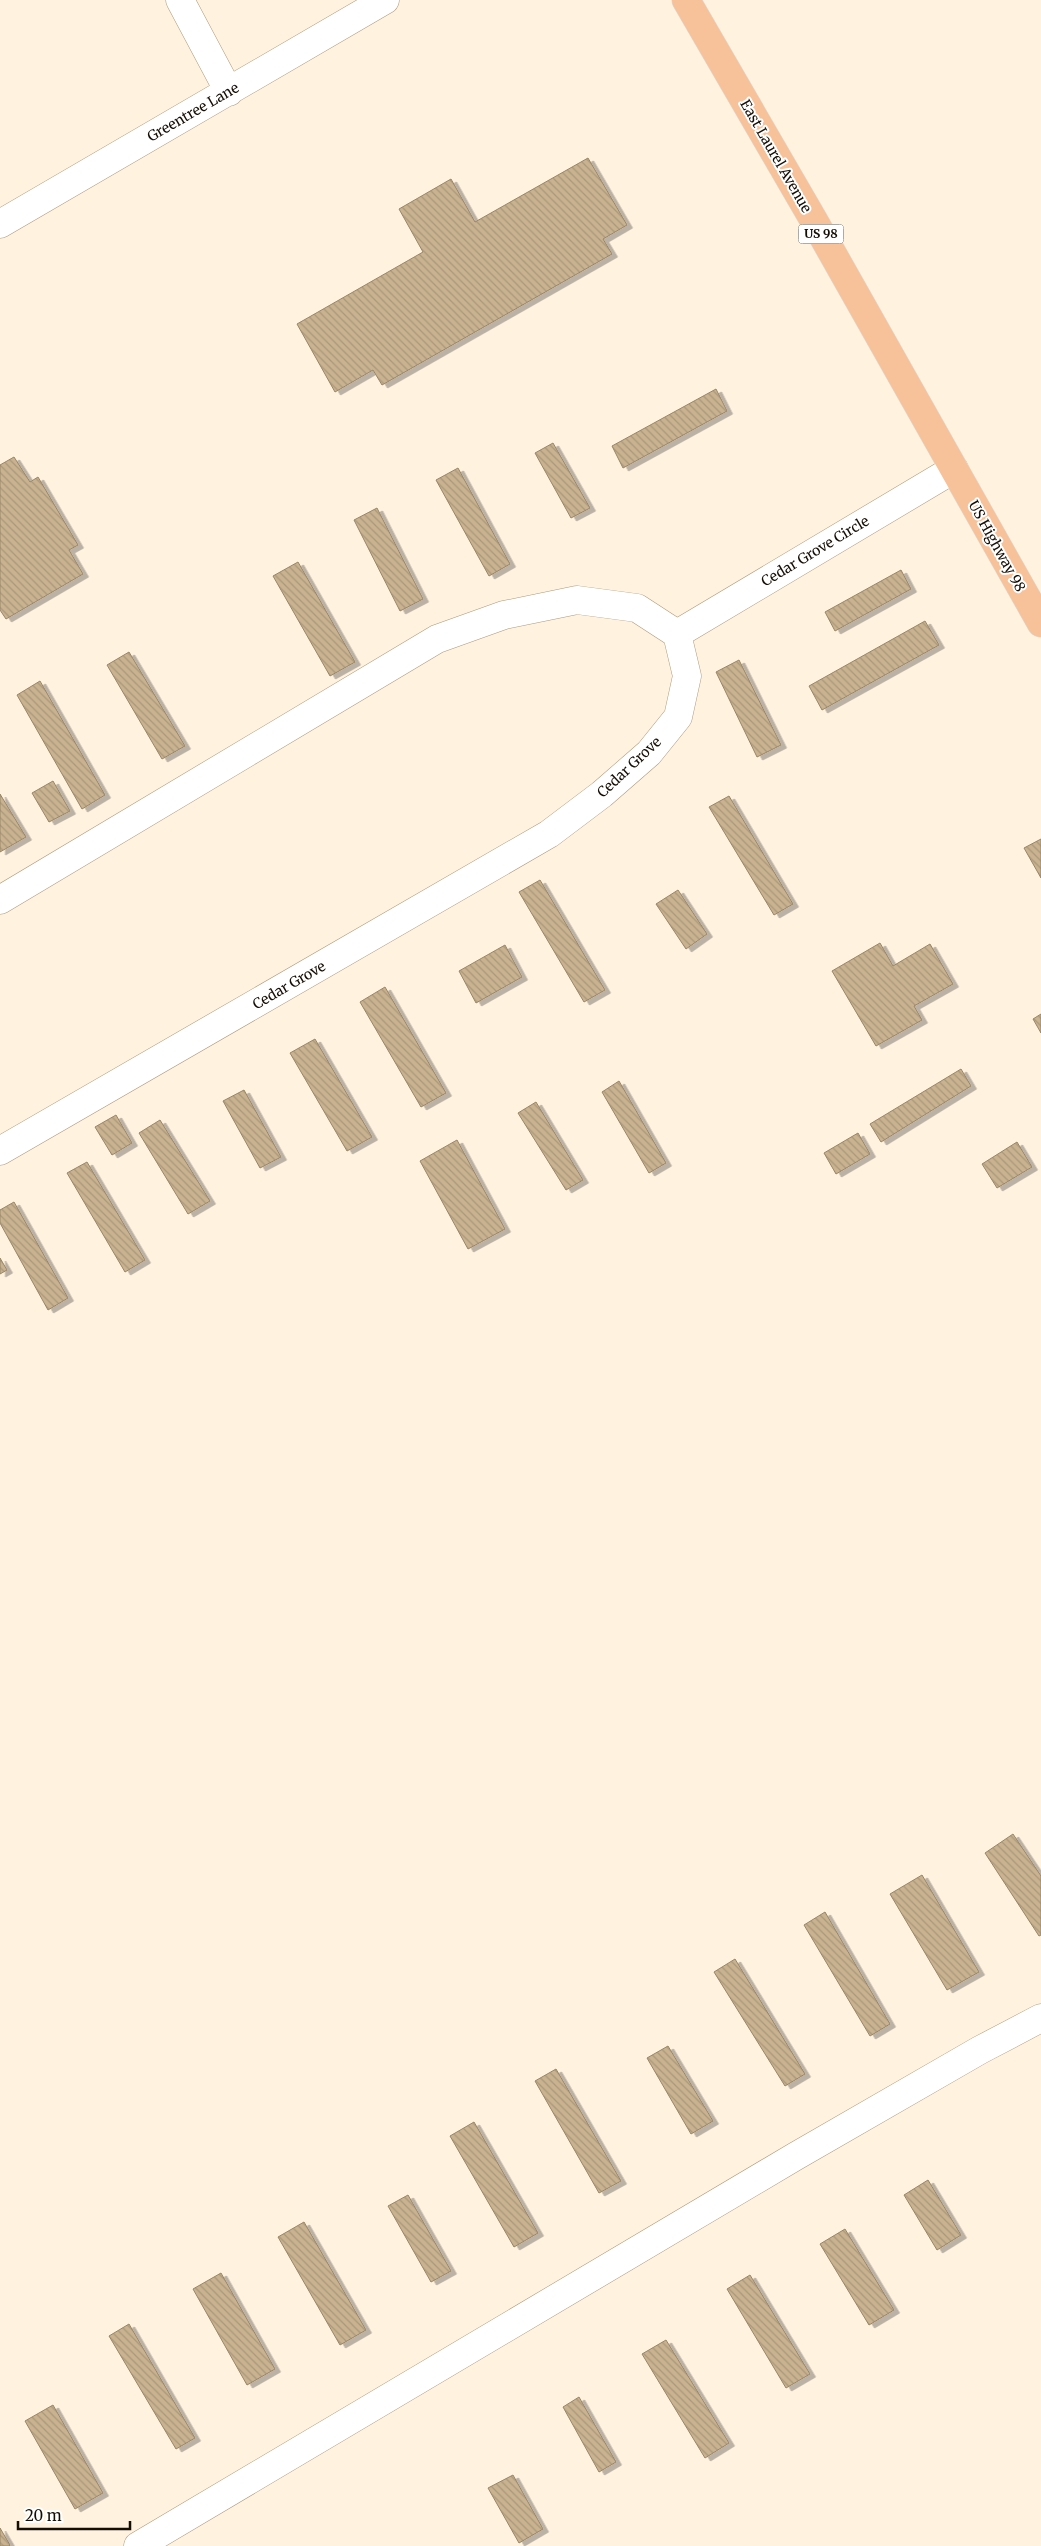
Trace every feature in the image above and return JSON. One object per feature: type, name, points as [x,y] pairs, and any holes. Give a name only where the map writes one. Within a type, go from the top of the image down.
[{"type":"main road","name":"East Laurel Avenue","points":[[686,0],[954,469]]},
{"type":"main road","name":"US Highway 98","points":[[954,469],[1041,623]]},
{"type":"street","points":[[180,0],[229,92]]},
{"type":"street","name":"Greentree Lane","points":[[0,224],[386,0]]},
{"type":"street","name":"Cedar Grove Circle","points":[[677,634],[954,469]]},
{"type":"street","points":[[0,900],[437,640],[504,615],[577,600],[637,608],[677,634]]},
{"type":"street","name":"Cedar Grove","points":[[0,1151],[549,834],[602,794],[649,753],[678,717],[687,676],[677,634]]},
{"type":"street","points":[[138,2546],[787,2161],[980,2050],[1041,2018]]},
{"type":"building","points":[[588,158],[627,225],[603,239],[612,254],[382,385],[373,370],[335,392],[297,324],[423,252],[399,209],[451,179],[475,222]]},
{"type":"building","points":[[716,389],[727,411],[623,468],[612,446]]},
{"type":"building","points":[[553,443],[590,508],[571,518],[535,453]]},
{"type":"building","points":[[14,457],[30,482],[38,477],[78,545],[69,550],[83,574],[6,619],[0,610],[0,465]]},
{"type":"building","points":[[458,468],[510,564],[489,576],[436,480]]},
{"type":"building","points":[[377,508],[423,599],[400,611],[354,520]]},
{"type":"building","points":[[298,562],[355,662],[330,676],[273,576]]},
{"type":"building","points":[[901,570],[911,589],[835,631],[825,612]]},
{"type":"building","points":[[925,621],[939,645],[822,710],[809,686]]},
{"type":"building","points":[[129,652],[185,746],[162,759],[107,665]]},
{"type":"building","points":[[739,660],[781,745],[757,757],[716,672]]},
{"type":"building","points":[[40,681],[105,795],[82,809],[17,695]]},
{"type":"building","points":[[53,781],[70,811],[49,822],[32,793]]},
{"type":"building","points":[[0,794],[26,837],[0,852]]},
{"type":"building","points":[[729,796],[793,904],[774,915],[709,807]]},
{"type":"building","points":[[1041,839],[1041,878],[1024,848]]},
{"type":"building","points":[[540,880],[605,990],[584,1002],[519,892]]},
{"type":"building","points":[[678,890],[707,934],[686,949],[656,904]]},
{"type":"building","points":[[880,943],[893,966],[930,944],[953,984],[914,1006],[922,1020],[876,1046],[832,971]]},
{"type":"building","points":[[505,945],[522,977],[476,1003],[459,971]]},
{"type":"building","points":[[385,987],[446,1093],[421,1107],[360,1002]]},
{"type":"building","points":[[1041,1014],[1041,1033],[1033,1019]]},
{"type":"building","points":[[315,1039],[372,1137],[347,1151],[290,1053]]},
{"type":"building","points":[[961,1069],[971,1086],[881,1142],[870,1124]]},
{"type":"building","points":[[619,1081],[666,1163],[649,1173],[602,1092]]},
{"type":"building","points":[[244,1090],[281,1157],[260,1168],[223,1101]]},
{"type":"building","points":[[536,1102],[583,1180],[566,1190],[518,1113]]},
{"type":"building","points":[[116,1115],[132,1143],[112,1155],[95,1127]]},
{"type":"building","points":[[160,1120],[210,1201],[188,1214],[139,1133]]},
{"type":"building","points":[[858,1133],[870,1154],[836,1174],[824,1153]]},
{"type":"building","points":[[457,1140],[505,1229],[468,1249],[420,1161]]},
{"type":"building","points":[[1017,1142],[1032,1167],[997,1188],[982,1164]]},
{"type":"building","points":[[87,1162],[145,1260],[125,1272],[67,1173]]},
{"type":"building","points":[[14,1202],[68,1298],[48,1310],[0,1223],[0,1210]]},
{"type":"building","points":[[0,1258],[7,1270],[0,1274]]},
{"type":"building","points":[[1013,1834],[1041,1876],[1041,1935],[1039,1936],[985,1853]]},
{"type":"building","points":[[922,1875],[979,1972],[947,1990],[890,1894]]},
{"type":"building","points":[[825,1912],[890,2024],[870,2036],[804,1925]]},
{"type":"building","points":[[735,1959],[805,2074],[785,2086],[714,1972]]},
{"type":"building","points":[[668,2046],[713,2121],[691,2134],[647,2058]]},
{"type":"building","points":[[556,2069],[621,2181],[599,2193],[535,2081]]},
{"type":"building","points":[[474,2122],[538,2233],[514,2247],[450,2136]]},
{"type":"building","points":[[928,2180],[961,2235],[937,2250],[904,2195]]},
{"type":"building","points":[[408,2195],[451,2271],[431,2282],[388,2206]]},
{"type":"building","points":[[304,2222],[366,2330],[340,2345],[278,2237]]},
{"type":"building","points":[[845,2229],[894,2310],[869,2325],[820,2244]]},
{"type":"building","points":[[221,2273],[275,2369],[247,2385],[193,2289]]},
{"type":"building","points":[[750,2275],[810,2374],[786,2388],[727,2289]]},
{"type":"building","points":[[129,2324],[195,2438],[176,2449],[109,2336]]},
{"type":"building","points":[[666,2340],[729,2443],[705,2458],[642,2354]]},
{"type":"building","points":[[579,2397],[616,2462],[599,2472],[563,2407]]},
{"type":"building","points":[[53,2405],[103,2493],[75,2509],[25,2421]]},
{"type":"building","points":[[513,2475],[543,2529],[519,2543],[488,2488]]},
{"type":"building","points":[[0,2528],[10,2545],[9,2546],[0,2546]]}]
